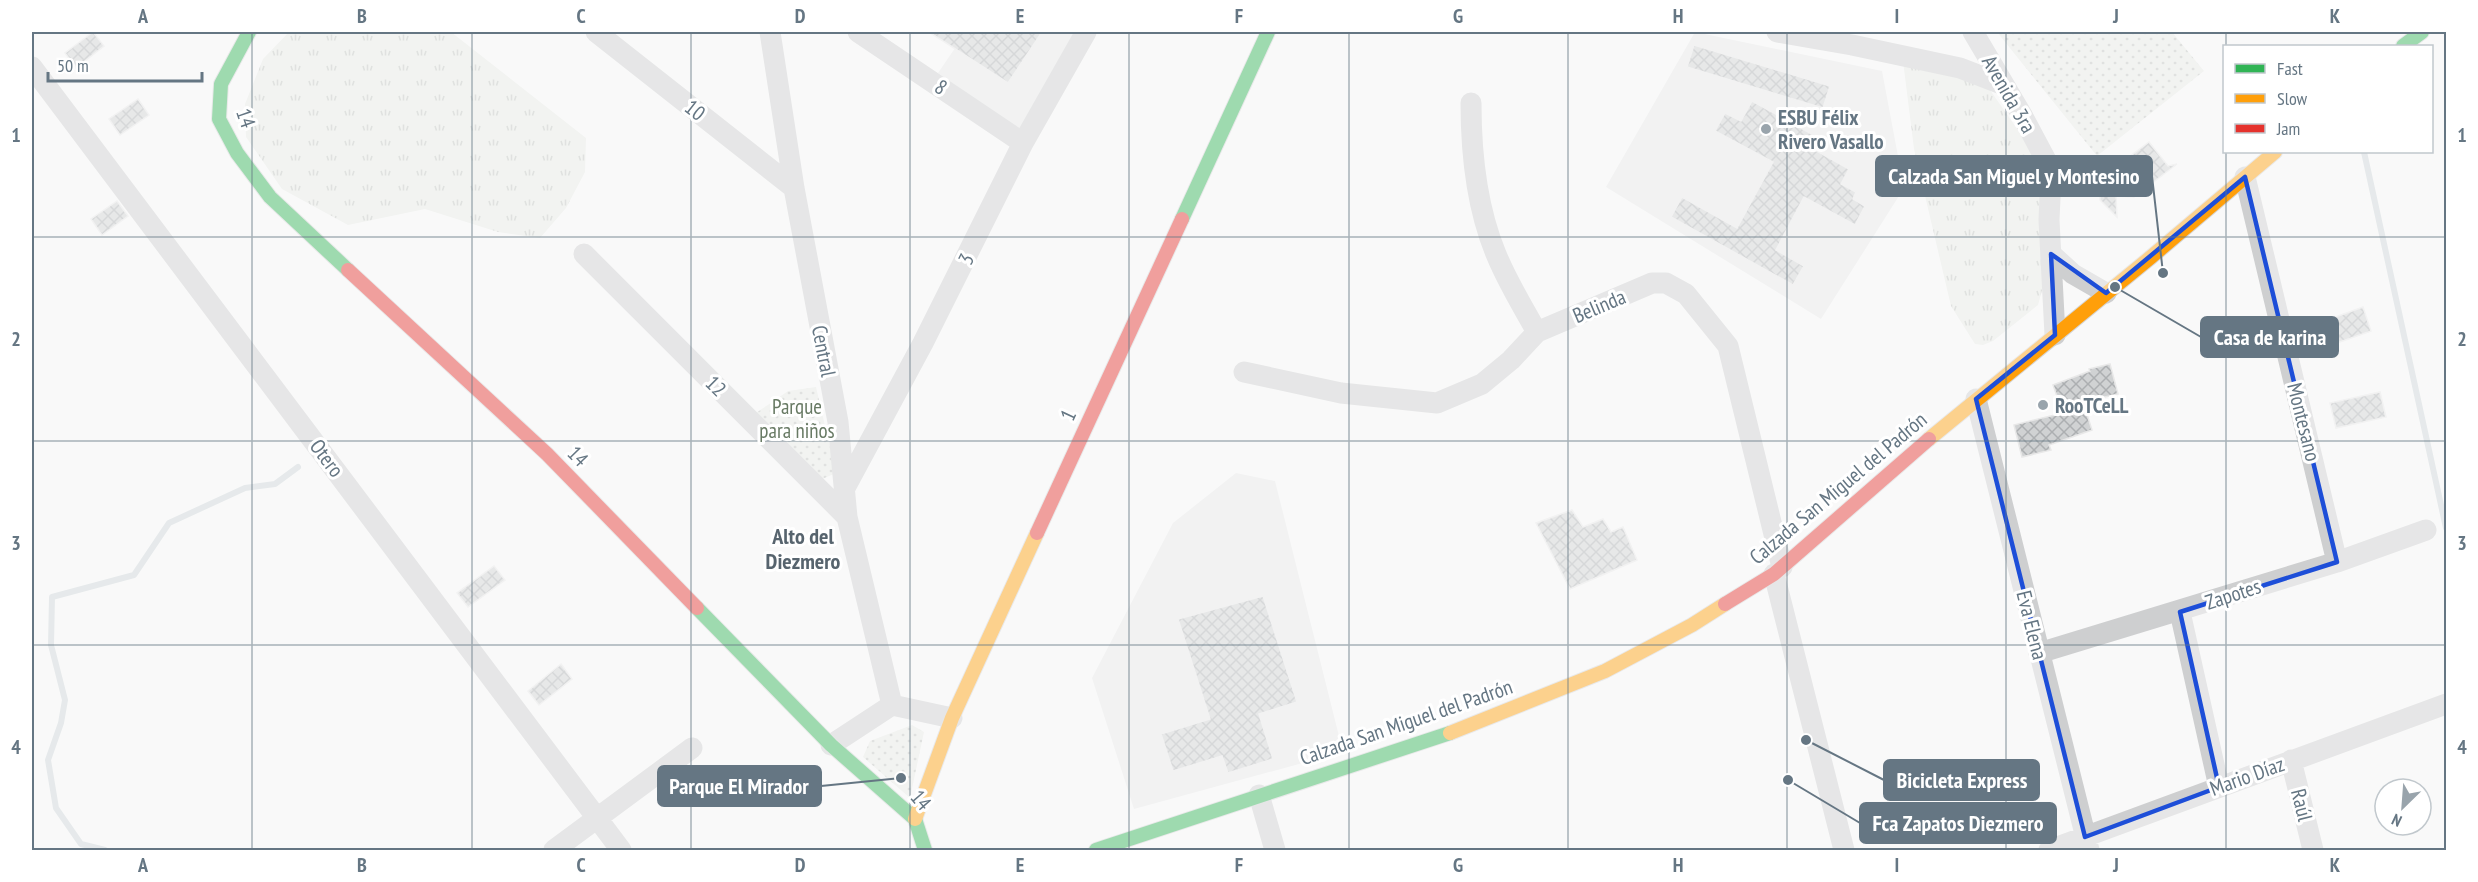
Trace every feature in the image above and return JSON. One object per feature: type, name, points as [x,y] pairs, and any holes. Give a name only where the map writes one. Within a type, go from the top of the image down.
[{"type":"street","name":"14","points":[[249,32],[221,84],[219,119],[237,153],[270,197],[547,454],[831,745],[915,819],[925,850]]},
{"type":"street","name":"10","points":[[596,32],[794,188]]},
{"type":"street","name":"Central","points":[[770,32],[794,188],[838,422],[846,486],[847,517],[892,705]]},
{"type":"street","name":"8","points":[[858,32],[1023,143]]},
{"type":"street","name":"3","points":[[846,486],[923,343],[1023,143],[1086,32]]},
{"type":"street","name":"1","points":[[915,819],[952,718],[1268,32]]},
{"type":"street","points":[[1777,32],[1960,68],[2004,85]]},
{"type":"street","name":"Avenida 3ra","points":[[1973,32],[2048,164],[2051,176],[2049,220],[2055,335]]},
{"type":"street","points":[[2404,45],[2422,32]]},
{"type":"street","name":"Otero","points":[[32,67],[621,850]]},
{"type":"street","points":[[1471,103],[1471,147],[1481,207],[1495,252],[1511,287],[1537,332]]},
{"type":"street","name":"Calzada San Miguel del Padrón","points":[[1096,850],[1439,738],[1605,671],[1692,625],[1778,571],[1976,399],[2274,153]]},
{"type":"street","name":"Montesano","points":[[2245,177],[2337,562]]},
{"type":"street","name":"12","points":[[584,254],[847,517]]},
{"type":"street","points":[[2051,254],[2073,274],[2106,293]]},
{"type":"street","name":"Belinda","points":[[1244,372],[1341,393],[1437,402],[1482,384],[1511,360],[1537,332],[1652,284],[1666,283],[1686,294],[1728,346],[1844,850]]},
{"type":"street","name":"Eva Elena","points":[[1976,399],[2087,844]]},
{"type":"street","name":"Zapotes","points":[[2039,653],[2180,612],[2337,562],[2426,530]]},
{"type":"street","points":[[2180,612],[2219,787]]},
{"type":"street","name":"Mario Díaz","points":[[2049,850],[2087,844],[2219,787],[2446,704]]},
{"type":"street","points":[[831,745],[892,705],[952,718]]},
{"type":"street","points":[[554,850],[599,819],[692,748]]},
{"type":"street","name":"Raúl","points":[[2291,760],[2313,850]]},
{"type":"street","points":[[1259,795],[1275,850]]},
{"type":"highlighted area","points":[[2245,177],[2337,562],[2180,612],[2219,787],[2085,837],[1976,399],[2055,335],[2051,254],[2106,293]]},
{"type":"shaded area","points":[[966,32],[1076,32],[1023,133],[938,73]]},
{"type":"shaded area","name":"ESBU Félix Rivero Vasallo","points":[[1695,32],[1882,71],[1904,188],[1821,319],[1606,187]]},
{"type":"shaded area","points":[[1236,473],[1275,481],[1343,752],[1134,809],[1092,678],[1173,523]]},
{"type":"green space","points":[[289,32],[451,32],[586,138],[585,172],[566,208],[540,238],[498,232],[425,209],[348,225],[282,189],[246,137],[245,104],[263,59]]},
{"type":"green space","points":[[1997,32],[2172,32],[2204,71],[2097,156]]},
{"type":"green space","points":[[1903,61],[1983,80],[2043,166],[2046,276],[2038,305],[1993,341],[1983,345],[1975,344],[1951,306],[1914,149]]},
{"type":"green space","name":"Parque para niños","points":[[816,387],[836,473],[820,480],[756,413],[788,391]]},
{"type":"green space","points":[[912,725],[924,732],[910,798],[863,757],[870,741]]},
{"type":"building","points":[[93,32],[104,46],[76,68],[65,53]]},
{"type":"building","points":[[929,32],[1042,32],[1008,83]]},
{"type":"building","points":[[1694,45],[1830,86],[1823,108],[1687,67]]},
{"type":"building","points":[[138,99],[149,115],[120,135],[109,119]]},
{"type":"building","points":[[1752,101],[1819,138],[1813,149],[1849,169],[1841,184],[1856,192],[1853,199],[1865,206],[1855,225],[1804,197],[1776,250],[1804,266],[1793,285],[1671,217],[1682,197],[1737,228],[1773,162],[1715,131],[1725,113],[1741,121]]},
{"type":"building","points":[[2149,142],[2168,166],[2177,164],[2134,197],[2116,196],[2117,217],[2100,200],[2100,195],[2074,193],[2073,190],[2104,182],[2115,166],[2116,179],[2141,173],[2129,157]]},
{"type":"building","points":[[117,201],[128,216],[102,235],[91,219]]},
{"type":"building","points":[[2363,307],[2371,331],[2317,350],[2308,327]]},
{"type":"building","points":[[2110,364],[2118,394],[2083,402],[2092,430],[2049,445],[2051,450],[2022,457],[2014,425],[2063,413],[2053,385],[2090,371],[2089,369]]},
{"type":"building","points":[[2380,392],[2386,417],[2336,428],[2330,403]]},
{"type":"building","points":[[1572,510],[1583,527],[1603,519],[1611,532],[1623,527],[1637,560],[1570,589],[1536,523]]},
{"type":"building","points":[[494,566],[505,580],[468,607],[457,593]]},
{"type":"building","points":[[1263,596],[1297,702],[1259,714],[1273,759],[1228,773],[1222,756],[1173,771],[1161,734],[1210,719],[1178,619]]},
{"type":"building","points":[[561,664],[572,679],[539,705],[528,691]]},
{"type":"waterway","points":[[2364,153],[2446,528]]},
{"type":"waterway","points":[[105,850],[81,844],[56,808],[48,760],[61,723],[65,700],[51,645],[52,597],[134,575],[169,523],[245,488],[275,484],[298,467]]},
{"type":"traffic: fast","points":[[249,32],[221,84],[219,119],[237,153],[270,197],[348,270]]},
{"type":"traffic: fast","points":[[1182,219],[1268,32]]},
{"type":"traffic: fast","points":[[2404,45],[2422,32]]},
{"type":"traffic: fast","points":[[697,608],[831,745],[915,819],[925,850]]},
{"type":"traffic: fast","points":[[1096,850],[1450,733]]},
{"type":"traffic: slow","points":[[1929,439],[2274,153]]},
{"type":"traffic: slow","points":[[915,819],[952,718],[1037,533]]},
{"type":"traffic: slow","points":[[1450,733],[1605,671],[1692,625],[1725,604]]},
{"type":"traffic: jam","points":[[1037,533],[1182,219]]},
{"type":"traffic: jam","points":[[348,270],[547,454],[697,608]]},
{"type":"traffic: jam","points":[[1725,604],[1774,574],[1929,439]]},
{"type":"place","name":"ESBU Félix Rivero Vasallo","points":[[1766,129]]},
{"type":"place","name":"Calzada San Miguel y Montesino","points":[[2163,273]]},
{"type":"place","name":"Casa de karina","points":[[2115,287]]},
{"type":"place","name":"RooTCeLL","points":[[2043,405]]},
{"type":"place","name":"Bicicleta Express","points":[[1806,740]]},
{"type":"place","name":"Parque El Mirador","points":[[901,778]]},
{"type":"place","name":"Fca Zapatos Diezmero","points":[[1788,780]]},
{"type":"district","name":"Alto del Diezmero","points":[[803,548]]}]
